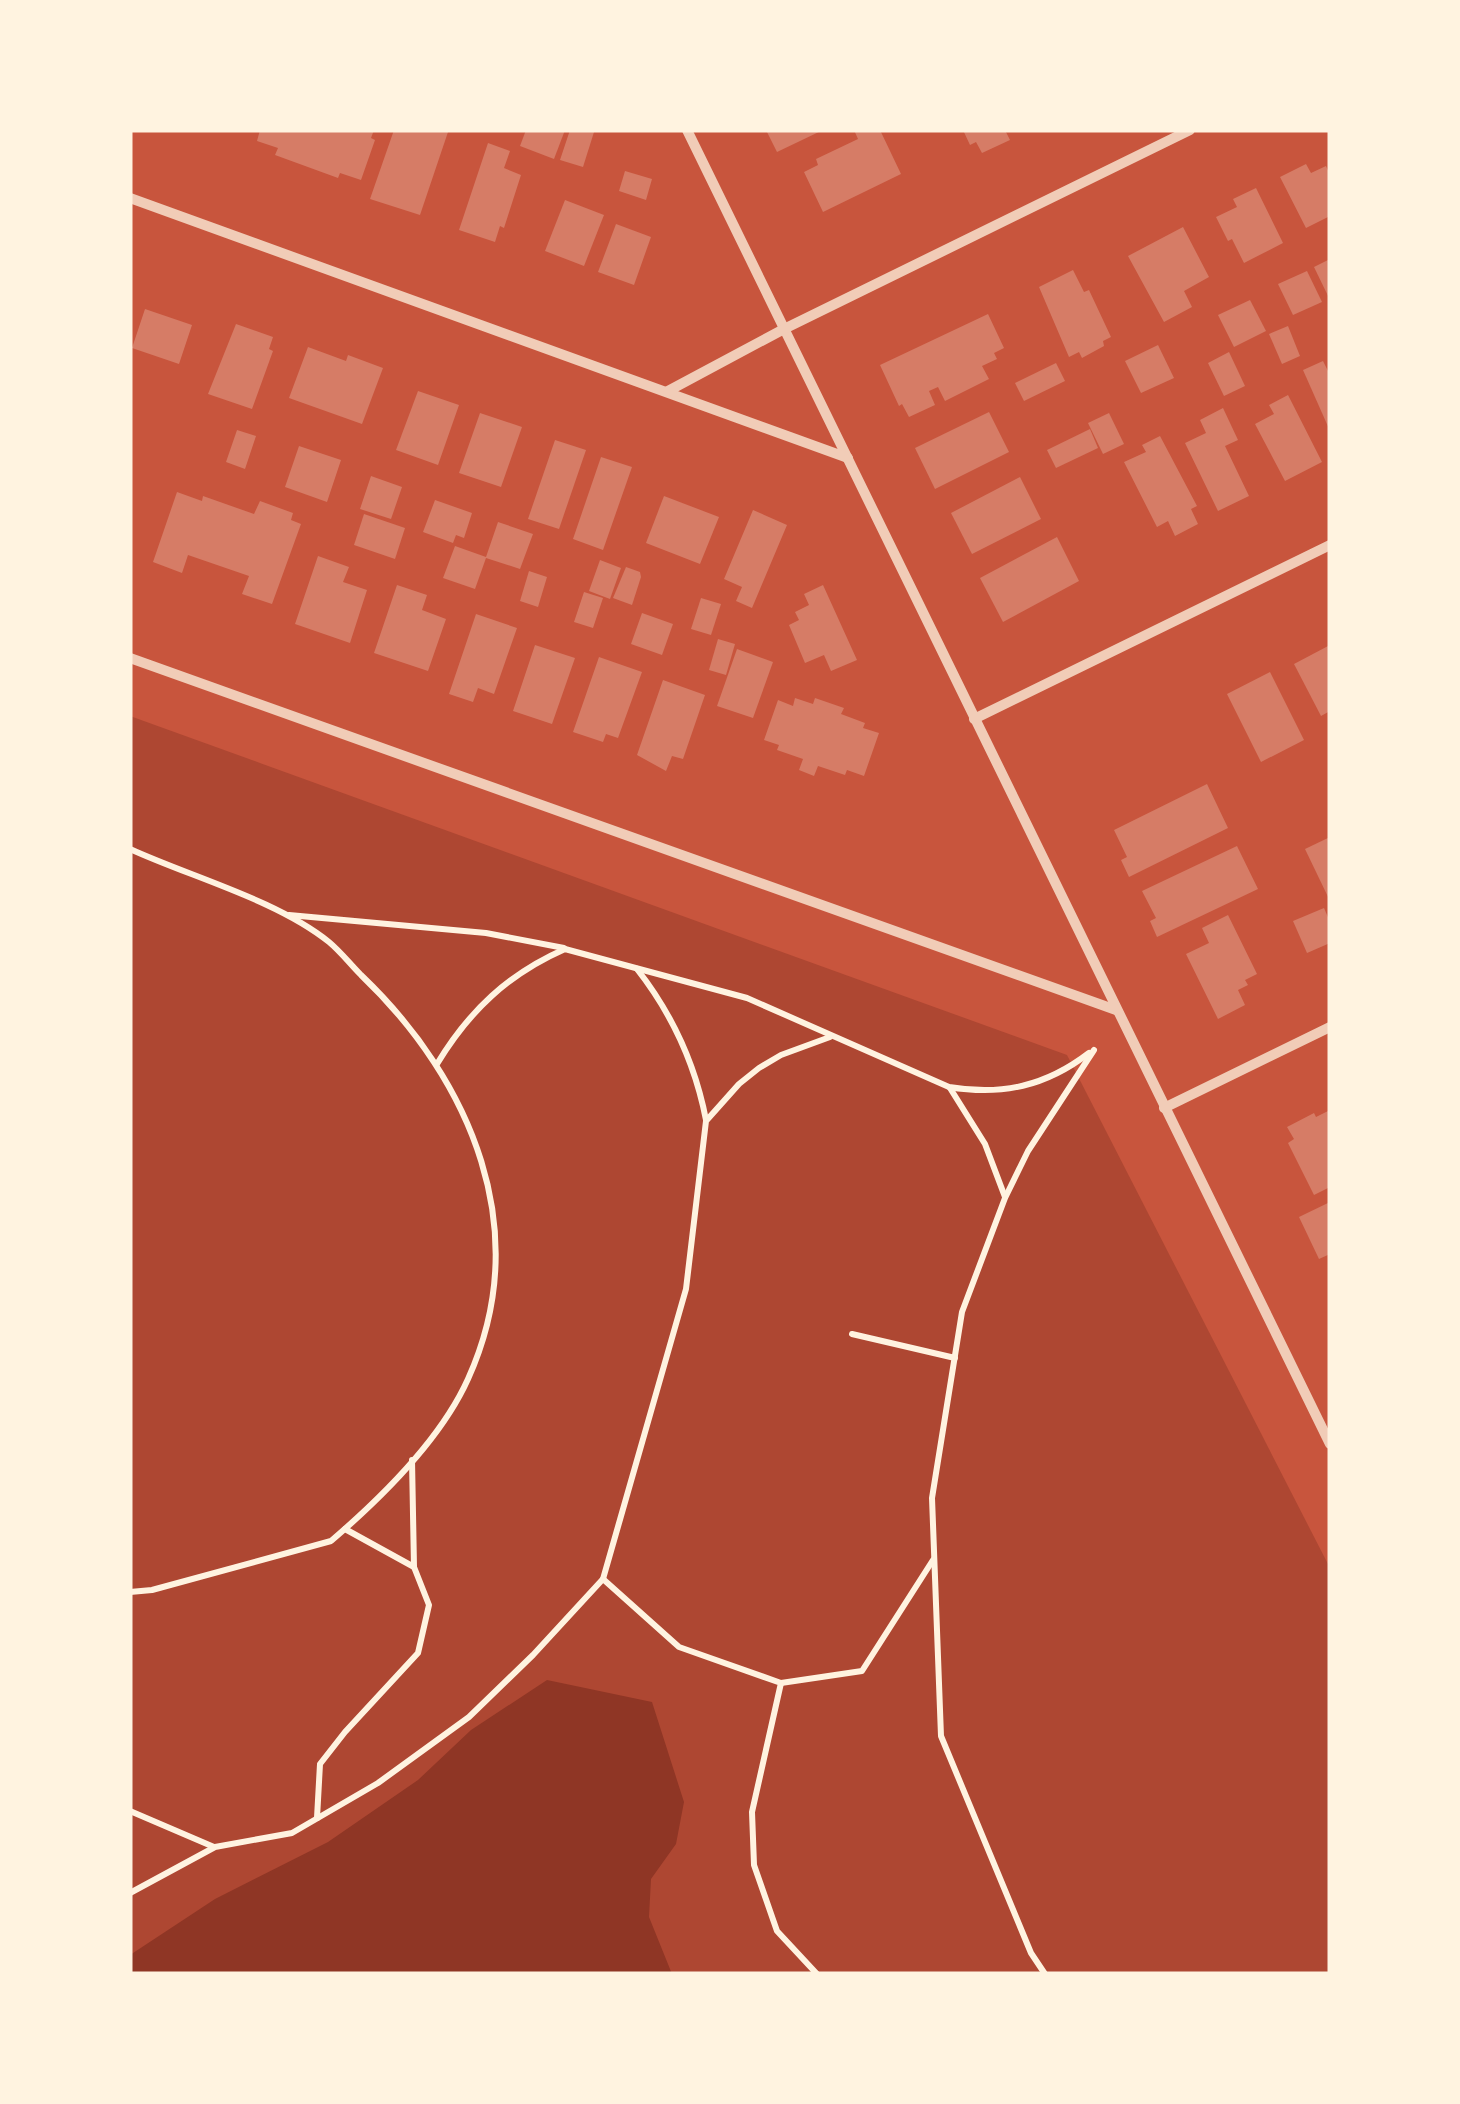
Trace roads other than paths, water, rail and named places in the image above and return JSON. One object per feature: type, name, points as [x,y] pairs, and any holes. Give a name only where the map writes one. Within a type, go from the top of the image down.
[{"type":"street","points":[[687,130],[1330,1444]]},
{"type":"street","points":[[668,391],[784,329],[1190,130]]},
{"type":"street","points":[[130,198],[848,458]]},
{"type":"street","points":[[974,719],[1330,545]]},
{"type":"street","points":[[130,658],[1116,1010]]},
{"type":"street","points":[[1164,1108],[1330,1027]]}]
